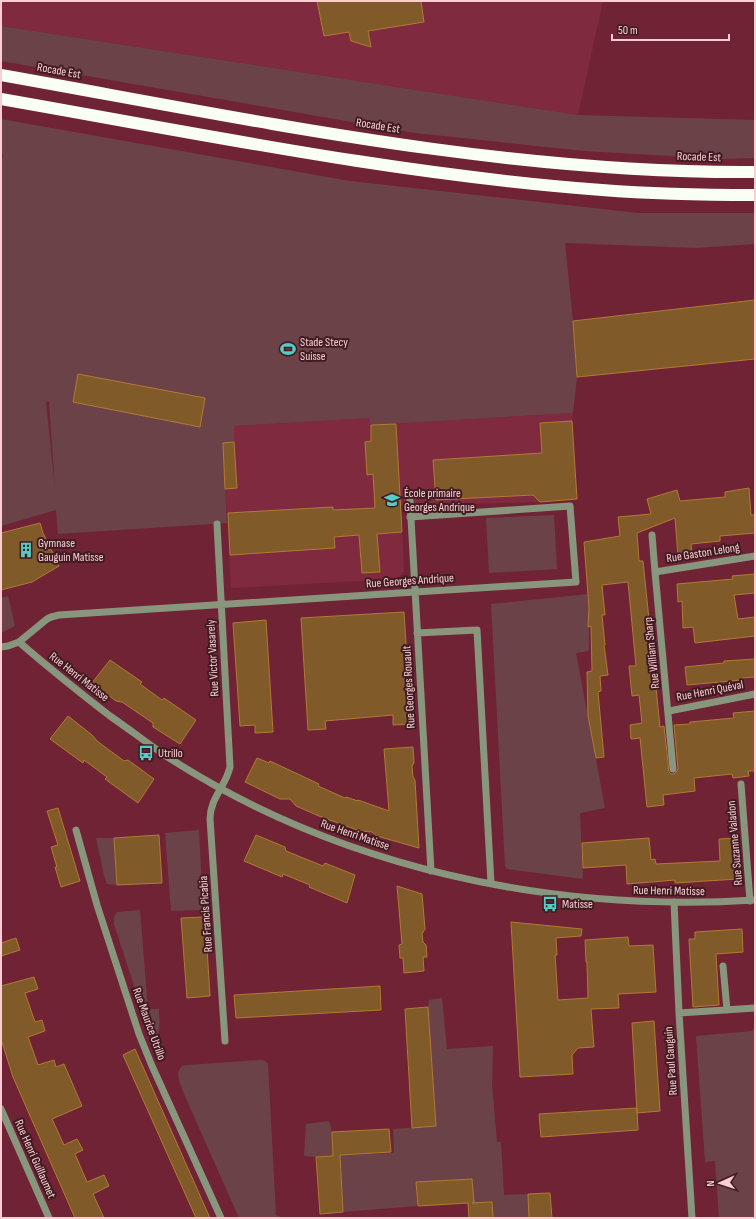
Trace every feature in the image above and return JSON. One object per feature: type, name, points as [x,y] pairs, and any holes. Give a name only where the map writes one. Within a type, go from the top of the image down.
[{"type":"highway","name":"Rocade Est","points":[[1,75],[282,126],[451,151],[598,166],[700,172],[755,172]]},
{"type":"highway","points":[[1,99],[300,152],[419,170],[554,186],[604,190],[681,194],[755,195]]},
{"type":"street","name":"Rue Georges Rouault","points":[[410,501],[431,871]]},
{"type":"street","name":"Rue Georges Andrique","points":[[19,642],[42,622],[55,615],[576,582],[570,506],[410,517]]},
{"type":"street","name":"Rue Victor Vasarely","points":[[218,524],[221,605],[231,760],[229,773],[221,788]]},
{"type":"street","name":"Rue William Sharp","points":[[652,535],[674,769]]},
{"type":"street","name":"Rue Gaston Lelong","points":[[655,572],[755,556]]},
{"type":"street","points":[[417,633],[477,630],[492,884]]},
{"type":"street","points":[[1,647],[19,642]]},
{"type":"street","name":"Rue Henri Matisse","points":[[19,642],[69,684],[166,756],[221,788],[275,816],[310,831],[370,853],[431,871],[492,884],[589,898],[674,902],[722,902],[753,900]]},
{"type":"street","name":"Rue Henri Quéval","points":[[669,710],[755,694]]},
{"type":"street","name":"Rue Suzanne Valadon","points":[[741,784],[753,900]]},
{"type":"street","name":"Rue Francis Picabia","points":[[221,788],[211,807],[210,819],[224,1041]]},
{"type":"street","name":"Rue Maurice Utrillo","points":[[76,830],[97,906],[138,1034],[221,1218]]},
{"type":"street","name":"Rue Paul Gauguin","points":[[674,902],[679,1013],[692,1218]]},
{"type":"street","points":[[723,966],[727,1010]]},
{"type":"street","points":[[679,1013],[755,1008]]},
{"type":"street","name":"Rue Henri Guillaumet","points":[[1,1110],[49,1218]]},
{"type":"shaded area","points":[[1,1],[603,1],[578,115],[1,26]]},
{"type":"shaded area","points":[[1,26],[578,115],[755,120],[755,158],[723,159],[584,151],[415,133],[1,61]]},
{"type":"shaded area","name":"Stade Stecy Suisse","points":[[1,119],[350,181],[638,213],[755,213],[755,244],[696,248],[565,243],[577,377],[573,413],[371,425],[369,418],[234,426],[234,442],[223,444],[227,523],[58,534],[56,510],[1,526],[1,164],[3,155],[1,154]],"holes":[[[49,401],[55,489],[46,402]]]},
{"type":"shaded area","name":"École primaire Georges Andrique","points":[[573,413],[572,421],[577,499],[540,502],[401,506],[404,572],[397,579],[231,588],[223,443],[234,442],[234,426],[369,418],[371,425]]},
{"type":"shaded area","points":[[554,515],[557,569],[489,573],[486,518]]},
{"type":"shaded area","points":[[589,594],[589,651],[576,653],[605,808],[580,813],[583,879],[507,869],[505,866],[491,604]]},
{"type":"shaded area","points":[[8,596],[15,626],[1,633],[1,598]]},
{"type":"shaded area","points":[[199,830],[203,910],[171,911],[165,833]]},
{"type":"shaded area","points":[[96,838],[114,838],[117,885],[107,884]]},
{"type":"shaded area","points":[[140,910],[148,1009],[159,1009],[159,1029],[154,1038],[150,1036],[114,924],[114,917],[117,912]]},
{"type":"shaded area","points":[[442,998],[447,1049],[493,1046],[492,1084],[497,1142],[501,1142],[504,1195],[528,1194],[529,1218],[493,1218],[492,1202],[474,1203],[472,1179],[416,1182],[417,1206],[343,1212],[340,1155],[394,1153],[393,1129],[436,1126],[428,1007],[429,1000]]},
{"type":"shaded area","points":[[755,1026],[755,1218],[719,1218],[715,1161],[705,1162],[696,1036],[752,1031]]},
{"type":"shaded area","points":[[261,1060],[268,1064],[276,1215],[283,1218],[239,1218],[184,1094],[178,1076],[182,1066]]},
{"type":"shaded area","points":[[329,1121],[332,1132],[333,1156],[304,1156],[306,1124]]},
{"type":"building","points":[[317,1],[421,1],[424,22],[368,31],[371,47],[351,41],[349,32],[324,36]]},
{"type":"building","points":[[755,300],[755,359],[577,377],[573,321]]},
{"type":"building","points":[[78,374],[205,398],[200,427],[73,402]]},
{"type":"building","points":[[572,421],[577,499],[540,502],[533,495],[436,500],[433,460],[542,453],[540,423]]},
{"type":"building","points":[[396,424],[402,532],[377,534],[380,572],[362,573],[359,535],[334,537],[335,548],[230,555],[228,513],[333,507],[333,510],[375,508],[373,474],[367,475],[365,442],[371,441],[371,425]]},
{"type":"building","points":[[234,442],[237,488],[225,489],[223,443]]},
{"type":"building","points":[[749,488],[751,515],[755,515],[755,533],[720,536],[720,541],[691,544],[692,555],[678,556],[675,518],[637,533],[639,561],[643,561],[660,727],[664,726],[669,772],[674,774],[678,769],[674,725],[734,718],[733,713],[755,711],[755,771],[748,771],[749,776],[733,778],[732,774],[694,778],[695,791],[663,795],[664,805],[647,807],[640,738],[631,739],[630,725],[642,723],[639,695],[632,696],[629,666],[636,666],[628,582],[602,585],[605,615],[602,615],[604,645],[608,675],[600,676],[601,691],[598,692],[604,757],[596,758],[588,716],[587,672],[592,671],[591,626],[588,627],[589,608],[584,542],[620,536],[618,517],[651,514],[647,499],[677,490],[680,501],[725,497],[725,492]]},
{"type":"building","name":"Gymnase Gauguin Matisse","points":[[40,523],[43,533],[59,566],[32,582],[1,590],[1,533]]},
{"type":"building","points":[[755,574],[755,593],[734,595],[738,619],[755,617],[755,636],[695,643],[693,627],[683,628],[682,601],[678,602],[677,584],[733,579],[732,576]]},
{"type":"building","points":[[404,612],[411,724],[393,725],[393,715],[325,721],[326,729],[308,730],[301,618]]},
{"type":"building","points":[[266,620],[273,732],[255,733],[255,725],[240,726],[233,623]]},
{"type":"building","points":[[755,659],[755,677],[742,678],[742,680],[687,685],[685,667],[724,663],[724,661]]},
{"type":"building","points":[[110,660],[142,682],[140,684],[162,700],[164,698],[196,720],[180,744],[153,727],[153,723],[122,702],[116,701],[92,683]]},
{"type":"building","points":[[68,716],[92,735],[97,741],[124,761],[128,760],[154,779],[138,803],[105,779],[107,777],[84,760],[83,763],[50,739]]},
{"type":"building","points":[[413,747],[414,763],[412,766],[413,777],[415,780],[419,848],[377,836],[372,832],[360,831],[319,816],[296,806],[290,799],[280,799],[245,782],[257,758],[269,763],[270,761],[345,798],[358,800],[389,811],[384,749]]},
{"type":"building","points":[[58,808],[80,881],[61,887],[51,847],[58,845],[47,811]]},
{"type":"building","points":[[159,835],[162,883],[117,885],[114,838]]},
{"type":"building","points":[[256,835],[285,847],[286,851],[323,866],[325,863],[355,875],[347,903],[309,887],[310,885],[283,874],[282,877],[244,861]]},
{"type":"building","points":[[649,838],[651,860],[655,859],[656,864],[720,861],[719,839],[737,838],[738,879],[675,883],[675,880],[627,884],[626,865],[583,868],[582,843]]},
{"type":"building","points":[[397,886],[422,894],[425,929],[422,934],[423,942],[426,945],[427,957],[423,957],[424,971],[404,973],[403,958],[400,958],[399,945],[402,944]]},
{"type":"building","points":[[205,917],[210,996],[187,998],[181,918]]},
{"type":"building","points":[[511,922],[582,929],[581,936],[556,938],[557,955],[555,955],[558,1000],[588,998],[585,940],[628,937],[629,946],[653,945],[656,992],[618,994],[619,1008],[591,1009],[594,1047],[578,1048],[572,1055],[573,1074],[520,1077]]},
{"type":"building","points":[[742,929],[743,952],[716,954],[719,1005],[693,1007],[689,939],[695,939],[695,932]]},
{"type":"building","points":[[16,938],[20,950],[1,956],[1,943]]},
{"type":"building","points":[[34,977],[38,989],[25,993],[35,1022],[42,1020],[45,1031],[28,1037],[38,1065],[54,1060],[56,1067],[64,1064],[82,1106],[52,1119],[64,1145],[77,1139],[83,1150],[75,1154],[87,1182],[104,1175],[109,1186],[93,1194],[104,1218],[75,1218],[13,1077],[1,1039],[1,986]]},
{"type":"building","points":[[380,986],[381,1010],[236,1018],[234,995]]},
{"type":"building","points":[[428,1007],[436,1126],[412,1128],[405,1009]]},
{"type":"building","points":[[654,1021],[660,1111],[637,1113],[632,1023]]},
{"type":"building","points":[[135,1049],[210,1218],[196,1218],[123,1055]]},
{"type":"building","points":[[637,1108],[638,1130],[541,1137],[539,1114]]},
{"type":"building","points":[[389,1129],[391,1152],[340,1155],[343,1212],[320,1214],[316,1157],[333,1156],[332,1132]]},
{"type":"building","points":[[472,1179],[474,1202],[472,1203],[492,1202],[493,1218],[469,1218],[468,1203],[418,1206],[416,1182]]},
{"type":"building","points":[[550,1193],[552,1218],[529,1218],[528,1194]]},
{"type":"place","name":"Stade Stecy Suisse","points":[[288,349]]},
{"type":"place","name":"École primaire Georges Andrique","points":[[392,500]]},
{"type":"place","name":"Gymnase Gauguin Matisse","points":[[26,550]]},
{"type":"place","name":"Utrillo","points":[[146,753]]},
{"type":"place","name":"Matisse","points":[[550,904]]}]
